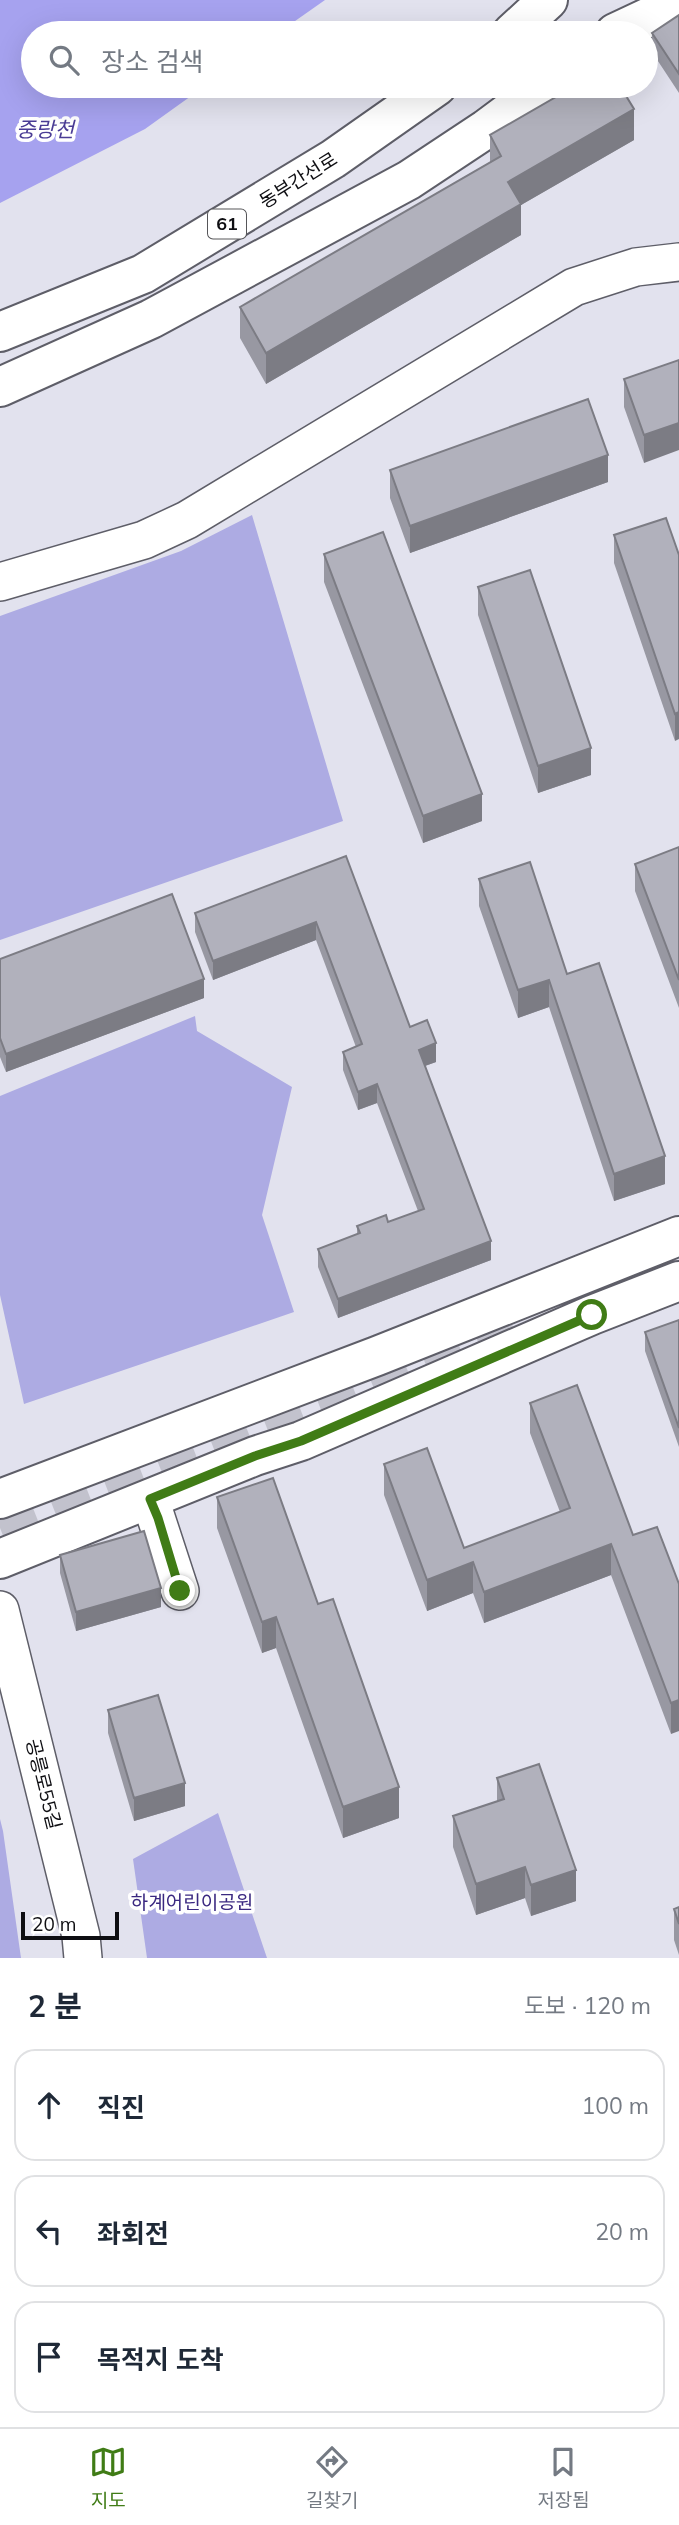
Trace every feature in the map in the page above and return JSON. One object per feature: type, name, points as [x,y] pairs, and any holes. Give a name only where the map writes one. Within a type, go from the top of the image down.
[{"type":"main road","points":[[525,21],[548,0]]},
{"type":"main road","points":[[640,21],[649,17],[679,16]]},
{"type":"main road","name":"동부간선로","points":[[0,332],[143,274],[333,159],[420,98]]},
{"type":"main road","points":[[0,387],[151,319],[409,180],[528,98]]},
{"type":"main road","points":[[0,1499],[377,1356],[679,1236]]},
{"type":"main road","points":[[521,1323],[679,1260]]},
{"type":"main road","points":[[0,1559],[255,1456],[301,1441],[592,1315],[679,1281]]},
{"type":"street","points":[[0,582],[144,540],[187,520],[574,287],[636,267],[679,262]]},
{"type":"street","points":[[150,1499],[180,1591]]},
{"type":"street","name":"공릉로55길","points":[[0,1610],[81,1936],[83,1958]]},
{"type":"green space","points":[[252,515],[343,821],[0,940],[0,616],[181,551]]},
{"type":"green space","points":[[195,1016],[197,1031],[292,1087],[262,1215],[294,1312],[24,1404],[0,1295],[0,1096]]},
{"type":"green space","name":"하계어린이공원","points":[[218,1813],[267,1958],[147,1958],[133,1859]]},
{"type":"green space","points":[[0,1819],[3,1831],[21,1958],[0,1958]]},
{"type":"water","name":"중랑천","points":[[0,0],[325,0],[295,21],[21,21],[21,98],[188,98],[145,129],[0,203]]},
{"type":"building","points":[[679,15],[679,74],[658,42],[658,29]]},
{"type":"building","points":[[554,98],[627,98],[634,109],[508,182],[521,204],[266,353],[240,307],[501,156],[490,135]]},
{"type":"building","points":[[679,360],[679,423],[644,435],[624,379]]},
{"type":"building","points":[[588,399],[608,455],[410,526],[390,470]]},
{"type":"building","points":[[666,518],[679,555],[679,712],[675,714],[614,535]]},
{"type":"building","points":[[383,532],[482,794],[423,816],[324,554]]},
{"type":"building","points":[[530,570],[591,748],[538,766],[478,587]]},
{"type":"building","points":[[679,847],[679,980],[635,864]]},
{"type":"building","points":[[346,856],[410,1027],[427,1020],[436,1043],[419,1050],[491,1241],[338,1299],[318,1249],[360,1233],[357,1226],[386,1215],[388,1222],[424,1209],[377,1084],[358,1092],[343,1052],[362,1044],[316,922],[213,961],[195,913]]},
{"type":"building","points":[[530,862],[567,974],[599,963],[665,1156],[614,1174],[549,980],[518,990],[479,879]]},
{"type":"building","points":[[172,894],[204,979],[6,1054],[0,1038],[0,959]]},
{"type":"building","points":[[679,1320],[679,1428],[645,1332]]},
{"type":"building","points":[[577,1385],[633,1535],[657,1527],[679,1584],[679,1700],[671,1703],[611,1544],[484,1592],[473,1562],[427,1580],[384,1464],[427,1448],[464,1548],[570,1508],[530,1403]]},
{"type":"building","points":[[273,1478],[318,1604],[333,1599],[399,1787],[343,1807],[276,1617],[262,1622],[217,1497]]},
{"type":"building","points":[[144,1531],[161,1588],[76,1612],[60,1555]]},
{"type":"building","points":[[158,1695],[185,1783],[134,1798],[108,1710]]},
{"type":"building","points":[[539,1764],[576,1870],[531,1885],[525,1867],[476,1884],[453,1816],[504,1799],[497,1778]]},
{"type":"building","points":[[679,1907],[679,1924],[674,1909]]},
{"type":"tunnel","points":[[0,1528],[521,1323]]},
{"type":"route","points":[[180,1591],[150,1499],[255,1456],[301,1441],[592,1315]]}]
